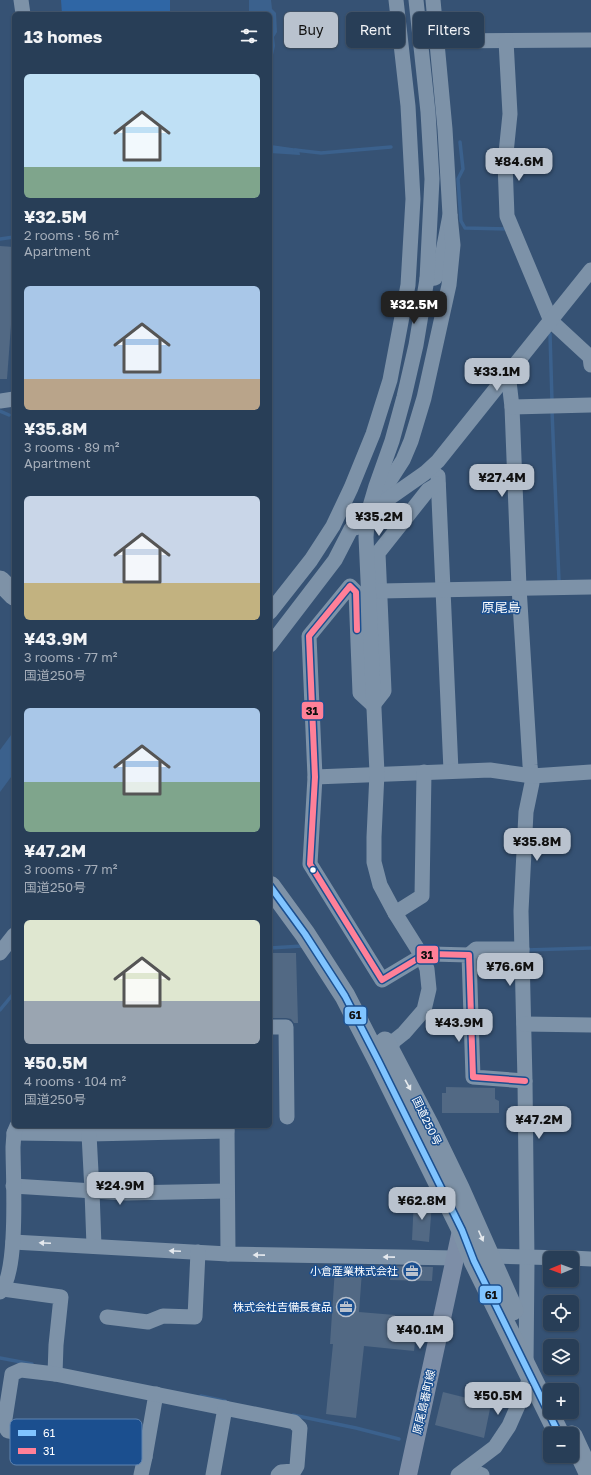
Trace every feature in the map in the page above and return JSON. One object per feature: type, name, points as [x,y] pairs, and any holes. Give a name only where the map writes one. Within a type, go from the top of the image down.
[{"type":"highway","points":[[0,580],[12,593]]},
{"type":"highway","points":[[0,591],[12,604]]},
{"type":"highway","name":"国道250号","points":[[272,885],[302,912],[332,953],[371,1016],[413,1094],[459,1188],[468,1262],[526,1342],[546,1383]]},
{"type":"highway","name":"国道250号","points":[[272,885],[345,996],[462,1230],[468,1262],[529,1371],[556,1427]]},
{"type":"highway","points":[[579,1451],[590,1475]]},
{"type":"highway","points":[[577,1463],[578,1475]]},
{"type":"main road","points":[[459,1188],[464,1213],[462,1230]]},
{"type":"main road","name":"原尾島番町線","points":[[408,1475],[468,1262]]},
{"type":"street","points":[[21,0],[22,12]]},
{"type":"street","points":[[272,609],[311,560],[333,526],[351,488],[370,441],[390,380],[408,285],[413,199],[408,106],[396,0]]},
{"type":"street","points":[[389,1051],[394,1041],[404,1033],[424,1010],[429,989],[427,969],[422,956],[395,913],[380,885],[374,862],[377,773],[368,596],[367,519],[376,486],[392,441],[404,397],[416,345],[427,279],[432,179],[428,112],[416,0]]},
{"type":"street","points":[[433,0],[435,12]]},
{"type":"street","points":[[484,41],[591,40]]},
{"type":"street","points":[[506,41],[510,114],[504,163],[507,216],[551,321],[590,356],[591,365]]},
{"type":"street","points":[[367,519],[404,460],[412,441],[424,398],[449,285],[453,245],[450,215],[441,48]]},
{"type":"street","points":[[427,279],[435,278],[440,267],[450,215]]},
{"type":"street","points":[[272,642],[335,560],[351,529],[367,519],[438,461],[591,270]]},
{"type":"street","points":[[470,1470],[496,1447],[509,1426],[529,1371],[526,1342],[527,1258],[525,1081],[521,911],[526,812],[532,776],[530,765],[519,587],[512,407],[508,373]]},
{"type":"street","points":[[0,401],[12,399]]},
{"type":"street","points":[[512,407],[591,405]]},
{"type":"street","points":[[438,461],[452,771]]},
{"type":"street","points":[[373,705],[384,691],[378,553],[428,490],[438,484]]},
{"type":"street","points":[[373,705],[360,693],[356,592],[350,586],[309,636],[315,777],[310,864],[382,980],[422,956],[431,954],[469,955],[476,949],[522,949]]},
{"type":"street","points":[[380,591],[519,587],[591,587]]},
{"type":"street","points":[[315,777],[377,773],[490,770],[532,776],[591,772]]},
{"type":"street","points":[[395,913],[422,896],[424,772]]},
{"type":"street","points":[[0,953],[12,938]]},
{"type":"street","points":[[469,955],[473,1077],[525,1081]]},
{"type":"street","points":[[524,1024],[591,1025]]},
{"type":"street","points":[[272,1027],[286,1027],[287,1117]]},
{"type":"street","points":[[55,1374],[56,1345],[61,1297],[2,1291],[4,1270],[13,1242],[13,1147],[16,1130],[84,1131],[227,1128],[228,1254]]},
{"type":"street","points":[[84,1131],[92,1191],[94,1246]]},
{"type":"street","points":[[13,1186],[126,1193],[227,1191]]},
{"type":"street","points":[[13,1242],[228,1254],[468,1262],[543,1258]]},
{"type":"street","points":[[107,1317],[148,1322],[162,1316],[195,1317],[198,1252]]},
{"type":"street","points":[[579,1258],[591,1259]]},
{"type":"street","points":[[10,1431],[4,1425],[12,1374],[21,1370],[55,1374],[294,1422],[300,1428],[297,1466],[294,1471],[280,1472],[278,1475]]},
{"type":"street","points":[[142,1475],[156,1394]]},
{"type":"street","points":[[213,1475],[225,1408]]},
{"type":"shaded area","points":[[61,0],[170,0],[170,12],[62,12]]},
{"type":"shaded area","points":[[254,0],[271,0],[272,9],[276,13],[277,32],[274,37],[275,46],[272,60],[272,12],[261,12],[255,4]]},
{"type":"shaded area","points":[[272,145],[299,149],[300,155],[272,153]]},
{"type":"shaded area","points":[[12,734],[12,776],[0,792],[0,750]]},
{"type":"building","points":[[0,246],[12,247],[12,312],[7,379],[0,379]]},
{"type":"building","points":[[272,953],[296,953],[298,1023],[294,1023],[291,1019],[272,1018]]},
{"type":"building","points":[[446,1087],[495,1088],[495,1099],[499,1101],[499,1113],[442,1113],[442,1093],[446,1093]]},
{"type":"building","points":[[414,1199],[423,1199],[423,1204],[432,1203],[429,1242],[412,1240]]},
{"type":"building","points":[[391,1266],[433,1267],[432,1281],[390,1280]]},
{"type":"building","points":[[335,1268],[362,1271],[359,1312],[395,1315],[393,1331],[416,1333],[414,1351],[364,1346],[356,1418],[326,1414],[333,1344],[330,1344]]},
{"type":"building","points":[[443,1392],[491,1404],[484,1438],[435,1425]]},
{"type":"waterway","points":[[259,0],[259,12]]},
{"type":"waterway","points":[[460,142],[463,169],[458,179],[461,221],[465,228],[508,229]]},
{"type":"waterway","points":[[295,150],[321,153],[391,147]]},
{"type":"waterway","points":[[0,239],[12,237]]},
{"type":"waterway","points":[[550,334],[552,401]]},
{"type":"waterway","points":[[0,411],[9,415]]},
{"type":"waterway","points":[[552,411],[559,581]]},
{"type":"waterway","points":[[272,948],[302,946]]},
{"type":"waterway","points":[[526,950],[591,948]]},
{"type":"waterway","points":[[0,1010],[12,995]]},
{"type":"waterway","points":[[0,1358],[32,1364]]},
{"type":"waterway","points":[[201,1396],[225,1401]]},
{"type":"waterway","points":[[293,1415],[356,1428],[399,1439]]},
{"type":"transit line","name":"31","points":[[357,630],[356,592],[350,586],[309,636],[315,777],[310,864],[382,980],[422,956],[431,954],[469,955],[473,1077],[525,1081]]},
{"type":"transit line","name":"61","points":[[272,889],[305,934],[345,996],[462,1230],[474,1261],[556,1427]]},
{"type":"place","name":"小倉産業株式会社","points":[[412,1271]]},
{"type":"place","name":"株式会社吉備長食品","points":[[346,1307]]},
{"type":"district","name":"原尾島","points":[[501,607]]}]
